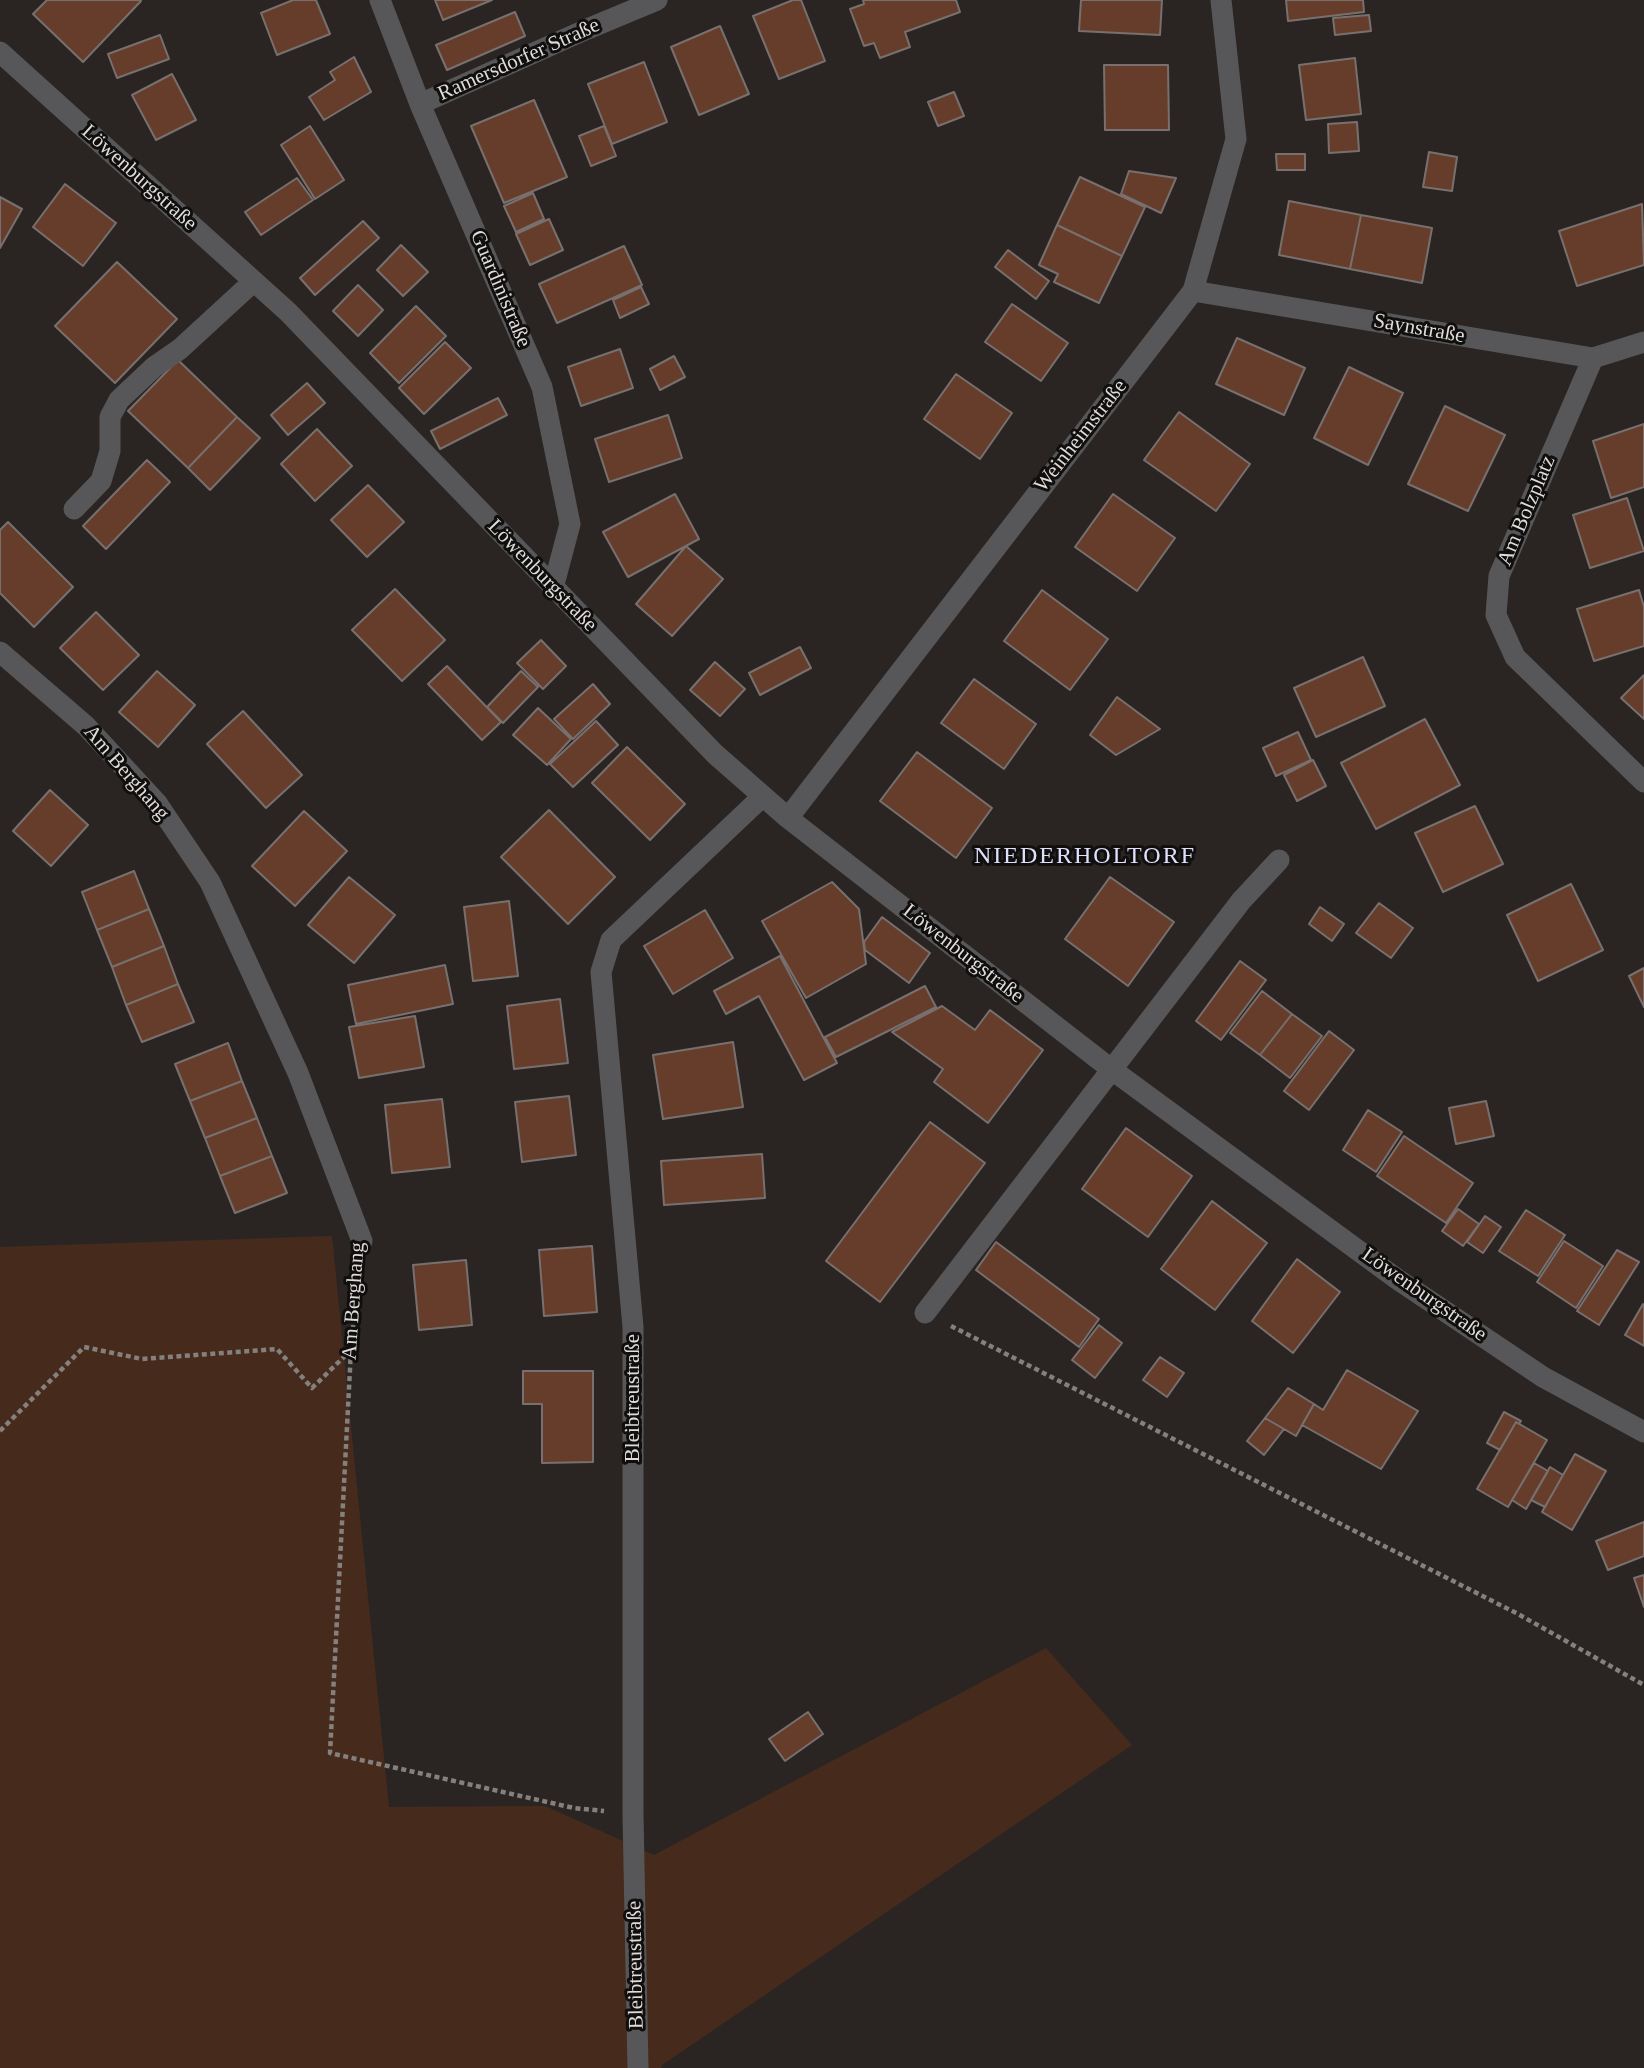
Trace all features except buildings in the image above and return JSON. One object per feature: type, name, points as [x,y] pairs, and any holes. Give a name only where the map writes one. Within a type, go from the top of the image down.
[{"type":"street","name":"Guardinistraße","points":[[380,0],[420,104],[542,387],[570,524],[553,588]]},
{"type":"street","name":"Ramersdorfer Straße","points":[[420,104],[657,0]]},
{"type":"street","name":"Weinheimstraße","points":[[788,818],[1193,290],[1236,139],[1221,0]]},
{"type":"street","name":"Löwenburgstraße","points":[[0,52],[288,312],[715,754],[788,818],[1111,1069],[1397,1279],[1543,1377],[1644,1432]]},
{"type":"street","points":[[74,509],[101,481],[110,451],[110,417],[119,400],[254,281]]},
{"type":"street","name":"Saynstraße","points":[[1193,290],[1593,358],[1644,342]]},
{"type":"street","name":"Am Bolzplatz","points":[[1593,358],[1499,576],[1496,615],[1515,657],[1644,782]]},
{"type":"street","name":"Am Berghang","points":[[0,652],[86,726],[157,803],[210,882],[298,1073],[362,1241]]},
{"type":"street","name":"Bleibtreustraße","points":[[638,2068],[633,1815],[634,1327],[601,971],[611,940],[763,796]]},
{"type":"street","points":[[925,1313],[1241,901],[1279,860]]},
{"type":"path","name":"Am Berghang","points":[[362,1241],[351,1350],[330,1753],[574,1808],[633,1815]]},
{"type":"path","points":[[925,1313],[1518,1614],[1644,1685]]},
{"type":"path","points":[[0,1431],[84,1347],[142,1359],[277,1349],[312,1388],[351,1350]]},
{"type":"shaded area","points":[[332,1236],[389,1807],[545,1806],[654,1855],[1046,1648],[1132,1745],[661,2068],[0,2068],[0,1247]]},
{"type":"district","name":"NIEDERHOLTORF","points":[[1085,857]]}]
